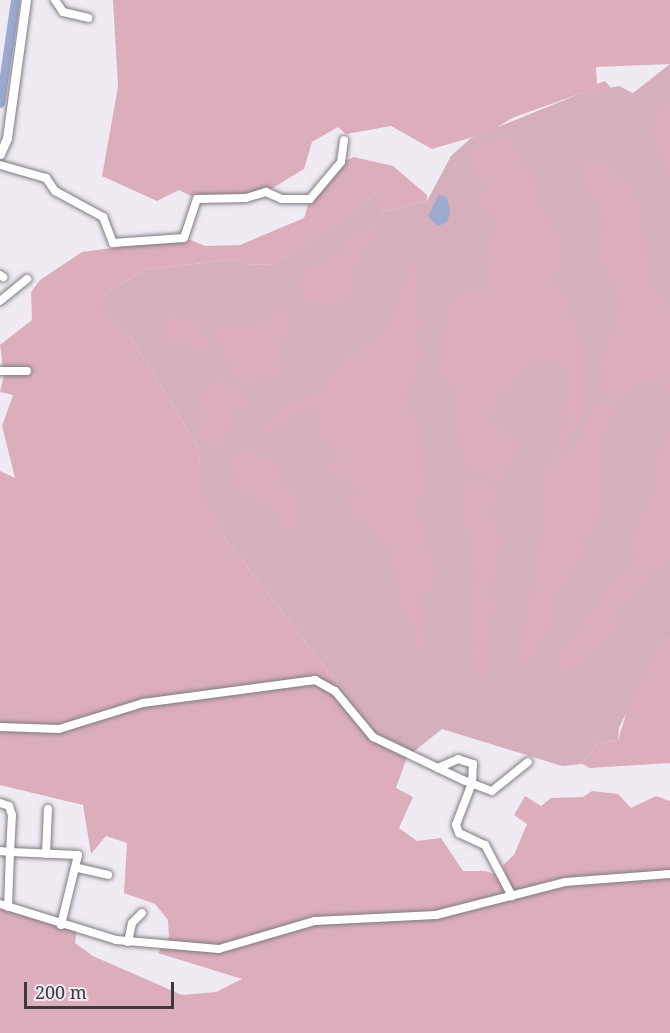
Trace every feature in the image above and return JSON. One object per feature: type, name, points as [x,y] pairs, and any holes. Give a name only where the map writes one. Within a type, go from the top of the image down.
[{"type":"main road","points":[[0,154],[7,138],[26,0]]},
{"type":"street","points":[[55,0],[63,12],[88,18]]},
{"type":"street","points":[[0,165],[46,178],[55,191],[103,217],[113,243],[153,241],[186,238],[197,199],[246,198],[266,192],[282,199],[310,199],[340,162],[344,140]]},
{"type":"street","points":[[0,301],[27,279]]},
{"type":"street","points":[[0,371],[27,371]]},
{"type":"street","points":[[0,727],[59,729],[143,703],[315,680],[335,691],[373,737],[492,791],[528,762]]},
{"type":"street","points":[[438,768],[458,759],[473,764],[472,783],[456,825],[459,833],[485,845],[512,896]]},
{"type":"street","points":[[0,802],[9,806],[12,815],[4,905],[62,925],[128,942],[219,949],[315,921],[436,915],[593,878],[670,874]]},
{"type":"street","points":[[46,854],[48,809]]},
{"type":"street","points":[[0,851],[78,855],[78,868],[62,925]]},
{"type":"street","points":[[78,868],[108,875]]},
{"type":"street","points":[[128,942],[132,923],[142,913]]},
{"type":"shaded area","points":[[113,0],[670,0],[670,64],[596,67],[597,84],[605,81],[612,89],[579,94],[512,118],[490,132],[432,149],[391,126],[346,134],[338,127],[312,142],[304,169],[266,192],[246,198],[197,199],[179,190],[157,201],[102,176],[118,87]]},
{"type":"shaded area","points":[[670,64],[670,638],[661,643],[619,728],[618,740],[597,744],[582,764],[562,766],[442,729],[407,757],[360,712],[225,538],[200,489],[199,449],[132,339],[99,309],[107,292],[144,270],[237,259],[250,265],[274,264],[359,208],[377,191],[382,212],[427,201],[451,156],[471,138],[579,94],[619,86],[633,93]]},
{"type":"shaded area","points":[[661,104],[670,106],[670,180],[651,136]]},
{"type":"shaded area","points":[[511,137],[514,153],[531,168],[541,206],[562,239],[563,263],[554,279],[571,304],[582,347],[582,407],[578,425],[561,452],[553,455],[562,427],[566,375],[559,362],[540,360],[528,363],[509,389],[499,391],[499,407],[488,419],[519,445],[505,477],[494,478],[492,484],[499,499],[492,509],[501,538],[493,595],[497,608],[488,625],[483,690],[474,666],[470,595],[476,581],[471,551],[479,544],[461,524],[462,485],[484,476],[481,472],[469,473],[458,440],[452,390],[440,372],[446,309],[462,292],[487,290],[489,277],[482,259],[494,232],[494,219],[490,210],[476,205],[488,184],[474,173],[469,150]]},
{"type":"shaded area","points":[[586,156],[594,165],[608,162],[608,169],[633,189],[641,209],[650,283],[670,310],[670,396],[665,382],[645,378],[613,401],[602,386],[600,363],[620,303],[596,249],[602,225],[598,202],[586,191],[579,163]]},
{"type":"shaded area","points":[[354,157],[393,166],[427,195],[427,201],[382,212],[376,192],[360,208],[274,264],[249,265],[237,259],[144,270],[107,292],[100,309],[132,339],[199,449],[201,489],[225,538],[360,712],[407,757],[396,788],[413,797],[399,828],[417,841],[441,838],[463,871],[485,871],[507,878],[503,865],[514,855],[527,824],[514,815],[525,796],[541,806],[551,798],[583,797],[592,791],[618,794],[631,808],[656,796],[670,801],[670,1033],[0,1033],[0,904],[77,930],[75,943],[93,956],[182,995],[216,992],[242,979],[158,953],[169,937],[168,920],[155,904],[124,893],[127,843],[106,836],[91,854],[83,805],[0,785],[0,471],[15,478],[2,426],[13,395],[0,392],[4,375],[0,345],[32,320],[31,292],[40,280],[82,252],[186,238],[205,246],[240,245],[304,218],[310,199],[342,162]]},
{"type":"shaded area","points":[[372,227],[376,229],[354,270],[355,291],[329,307],[306,299],[299,284],[305,271],[327,264],[353,235]]},
{"type":"shaded area","points":[[412,264],[420,266],[415,314],[424,324],[418,332],[421,355],[413,388],[403,399],[417,415],[420,429],[421,468],[428,475],[427,486],[415,505],[437,573],[431,590],[419,594],[424,644],[416,649],[414,621],[408,619],[397,601],[396,570],[387,561],[390,554],[367,521],[354,518],[347,496],[355,494],[354,486],[327,471],[345,455],[333,452],[333,444],[318,436],[321,403],[288,414],[291,420],[264,432],[263,425],[288,406],[325,393],[322,382],[336,374],[347,355],[358,358],[363,348],[384,334]]},
{"type":"shaded area","points":[[279,309],[292,320],[280,356],[287,368],[275,376],[261,372],[256,389],[227,367],[216,333],[222,323],[233,330],[256,327]]},
{"type":"shaded area","points":[[174,315],[200,325],[211,343],[206,350],[166,338],[162,325]]},
{"type":"shaded area","points":[[219,380],[236,386],[249,402],[235,411],[225,440],[214,449],[197,429],[194,413],[207,388]]},
{"type":"shaded area","points":[[598,402],[616,405],[602,443],[605,465],[600,512],[592,534],[580,540],[584,547],[582,561],[559,590],[553,603],[557,612],[524,674],[520,646],[545,514],[545,468],[573,450]]},
{"type":"shaded area","points":[[670,429],[670,560],[656,573],[646,566],[648,578],[615,609],[623,622],[576,664],[556,670],[560,654],[608,588],[640,560],[634,557],[632,535],[656,487],[656,455]]},
{"type":"shaded area","points":[[252,450],[262,460],[275,462],[288,489],[299,497],[295,509],[299,517],[289,529],[282,529],[274,509],[236,490],[232,462],[237,453]]},
{"type":"shaded area","points":[[670,638],[670,763],[590,768],[582,764],[597,744],[618,740],[630,701],[661,643]]},
{"type":"water","points":[[438,195],[447,197],[450,213],[447,222],[438,226],[428,217]]},
{"type":"waterway","points":[[0,103],[15,0]]}]
